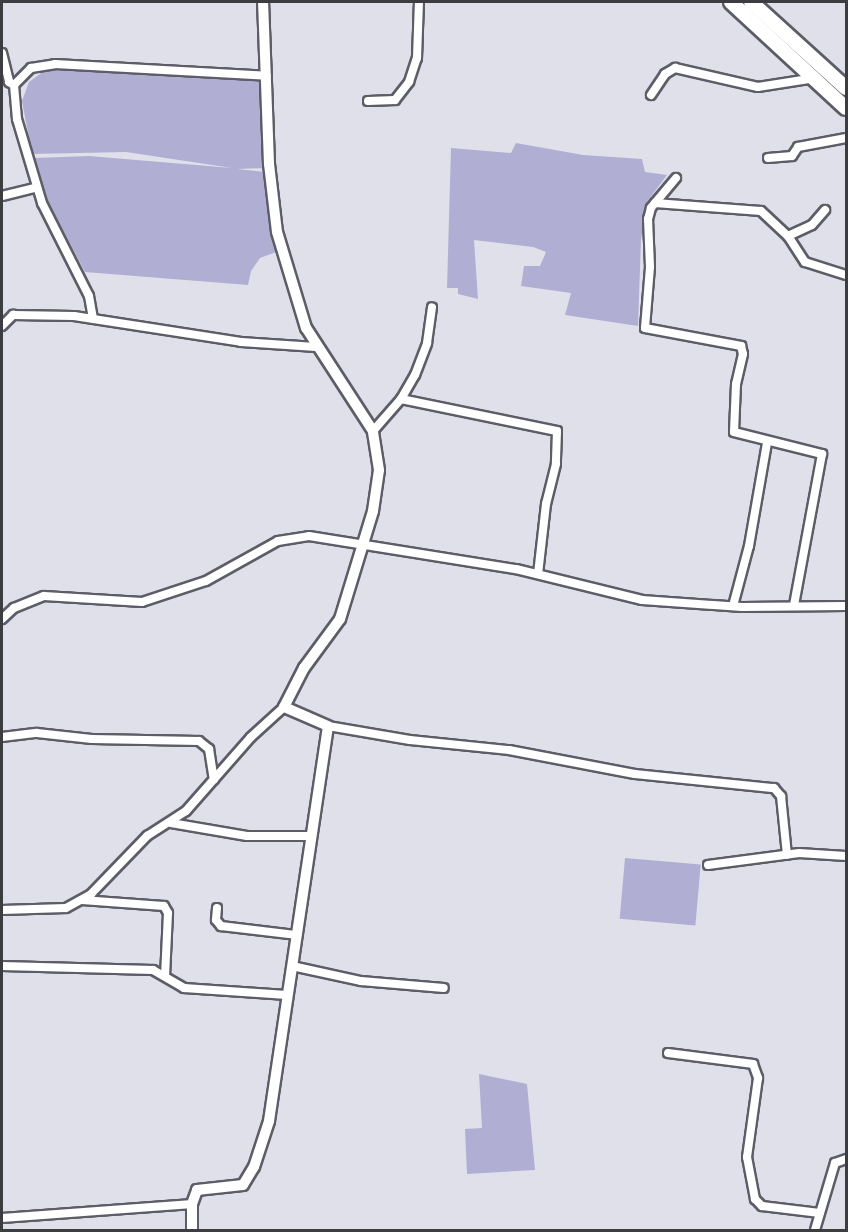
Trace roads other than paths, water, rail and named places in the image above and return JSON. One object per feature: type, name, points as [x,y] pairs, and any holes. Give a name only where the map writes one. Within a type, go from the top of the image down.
[{"type":"highway","points":[[731,2],[846,88]]},
{"type":"highway","points":[[751,2],[804,58],[814,78],[846,108]]},
{"type":"street","points":[[82,900],[147,836],[171,823],[214,780],[251,737],[284,707],[304,668],[340,619],[377,489],[379,456],[373,431],[316,347],[296,303],[273,208],[267,76],[262,35],[263,2]]},
{"type":"street","points":[[368,101],[395,100],[409,82],[417,58],[419,2]]},
{"type":"street","points":[[2,53],[9,82],[14,85]]},
{"type":"street","points":[[14,85],[31,68],[55,64],[267,76]]},
{"type":"street","points":[[651,95],[665,74],[675,68],[758,87],[814,78]]},
{"type":"street","points":[[14,85],[17,119],[37,187],[89,296],[93,319]]},
{"type":"street","points":[[768,158],[792,156],[798,147],[846,138]]},
{"type":"street","points":[[676,178],[655,203],[648,219],[650,267],[645,327],[741,346],[743,354],[736,384],[734,432],[767,443],[822,454],[794,605]]},
{"type":"street","points":[[2,196],[37,187]]},
{"type":"street","points":[[655,203],[752,209],[772,219],[788,236],[805,262],[846,275]]},
{"type":"street","points":[[788,236],[812,225],[825,210]]},
{"type":"street","points":[[373,431],[401,399],[427,343],[432,307]]},
{"type":"street","points":[[2,326],[13,315],[93,319],[241,342],[316,347]]},
{"type":"street","points":[[401,399],[557,430],[556,464],[546,504],[538,574]]},
{"type":"street","points":[[733,606],[749,546],[767,443]]},
{"type":"street","points":[[2,619],[14,608],[44,596],[141,602],[206,581],[294,536],[538,574],[642,600],[733,606],[846,606]]},
{"type":"street","points":[[284,707],[328,726],[410,740],[508,750],[635,774],[774,788],[781,796],[787,855]]},
{"type":"street","points":[[192,1230],[192,1204],[201,1188],[243,1185],[254,1167],[274,1095],[328,726]]},
{"type":"street","points":[[2,737],[37,732],[92,739],[199,741],[209,749],[214,780]]},
{"type":"street","points":[[171,823],[247,836],[312,836]]},
{"type":"street","points":[[708,865],[787,855],[846,856]]},
{"type":"street","points":[[2,910],[46,910],[82,900],[164,906],[168,913],[165,976]]},
{"type":"street","points":[[217,908],[216,920],[221,926],[297,935]]},
{"type":"street","points":[[2,966],[111,967],[153,970],[184,988],[287,995]]},
{"type":"street","points":[[292,966],[361,981],[444,988]]},
{"type":"street","points":[[668,1053],[753,1064],[758,1078],[747,1157],[755,1199],[762,1206],[820,1213]]},
{"type":"street","points":[[815,1230],[835,1163],[846,1159]]},
{"type":"street","points":[[2,1218],[192,1204]]}]
